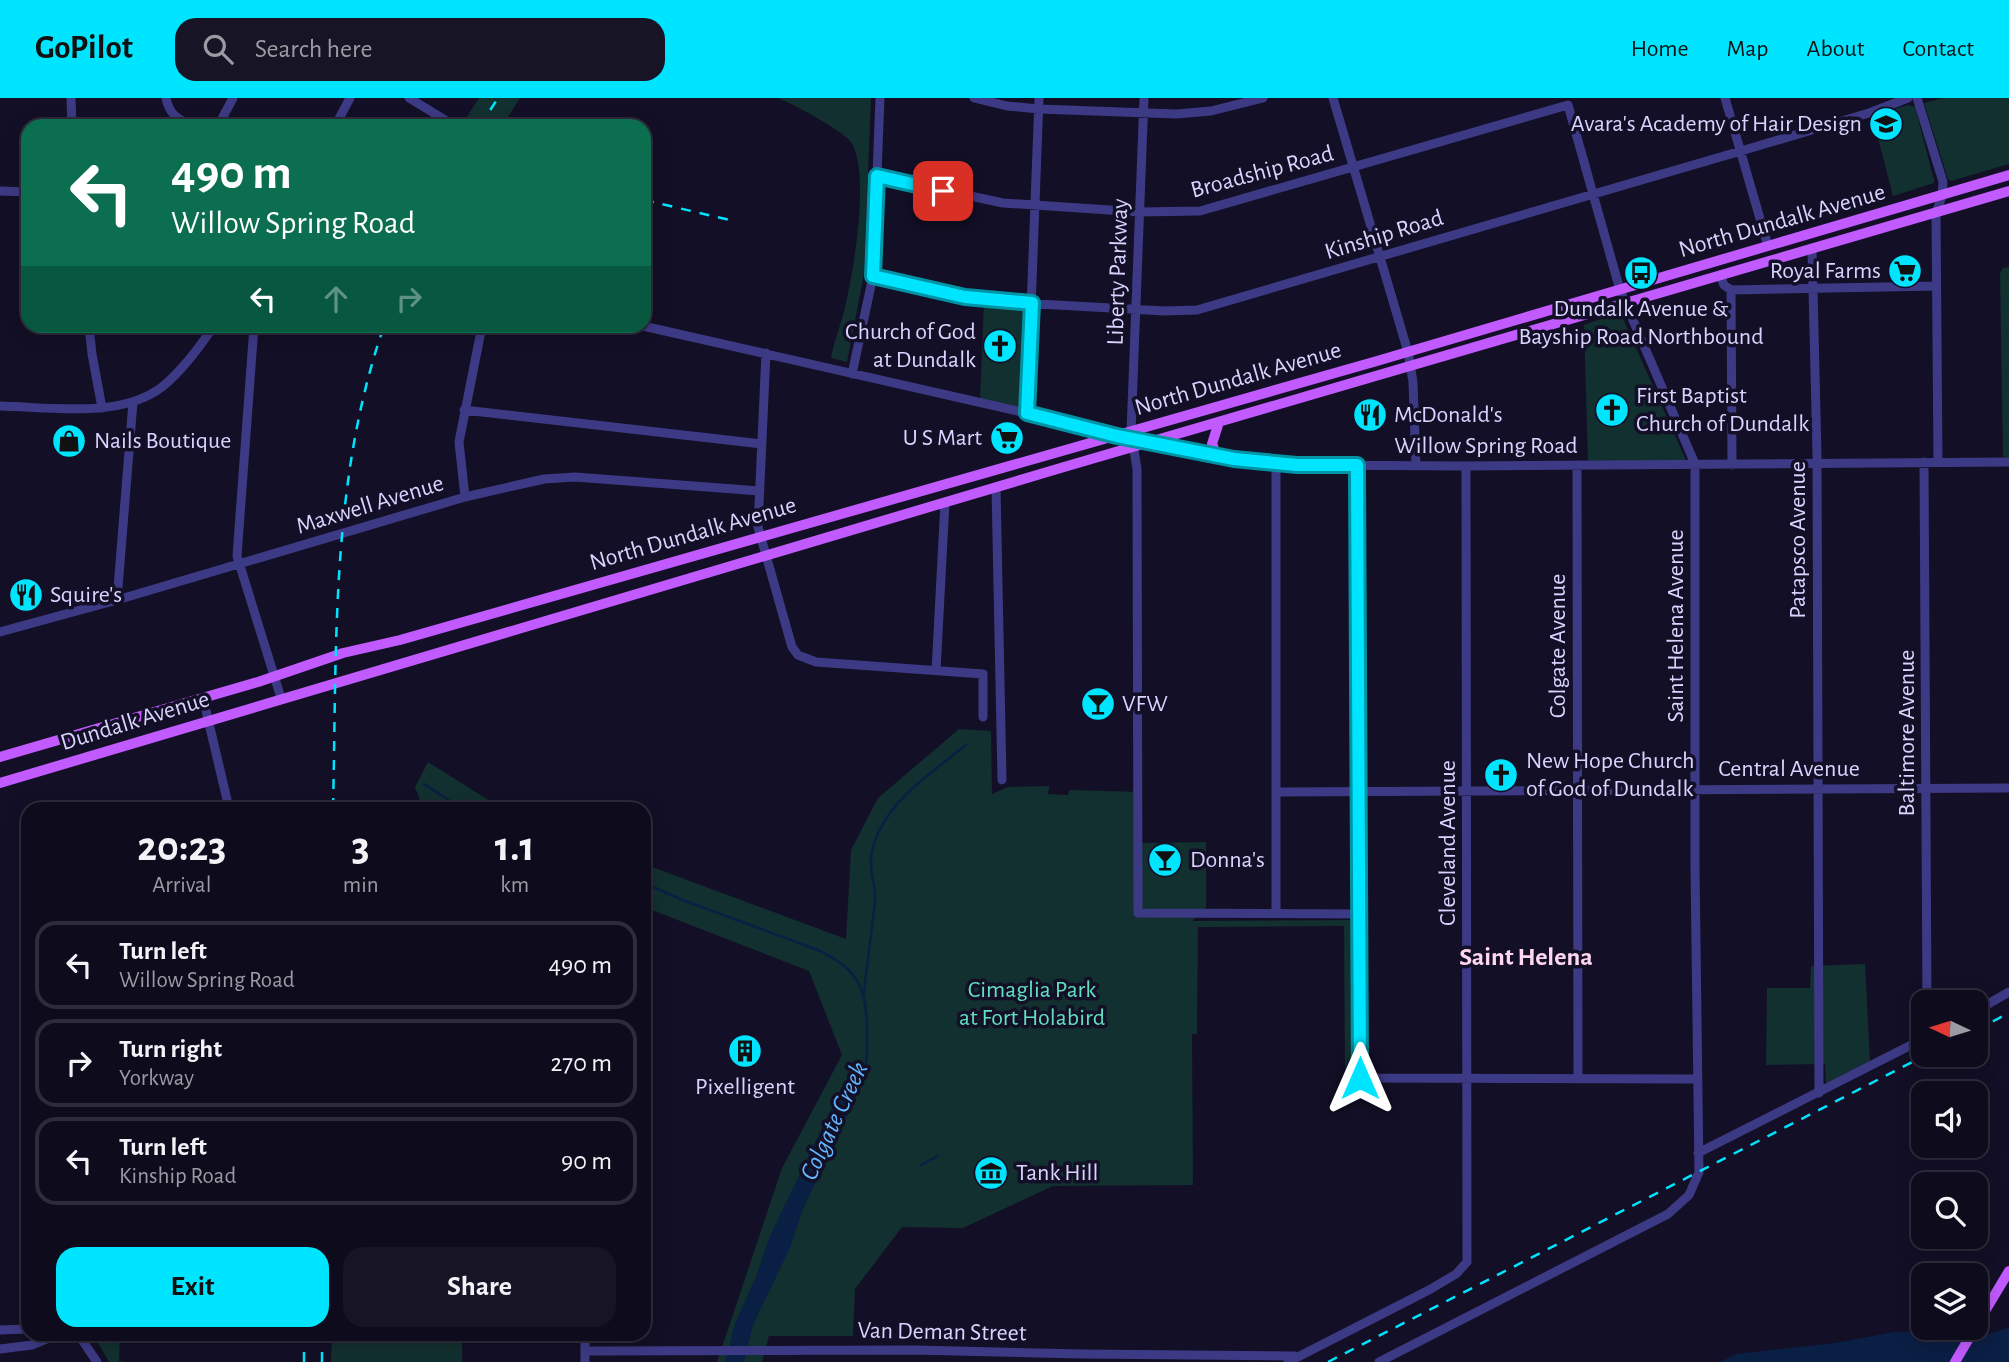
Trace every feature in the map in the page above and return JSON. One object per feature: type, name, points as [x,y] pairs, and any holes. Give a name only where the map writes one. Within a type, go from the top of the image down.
[{"type":"main road","name":"North Dundalk Avenue","points":[[281,698],[996,487],[1133,439],[1408,352],[2009,175]]},
{"type":"main road","name":"North Dundalk Avenue","points":[[275,676],[343,653],[400,640],[1117,436],[1153,441],[2009,191]]},
{"type":"main road","points":[[1219,422],[1212,444],[1216,453],[1222,457]]},
{"type":"main road","name":"Dundalk Avenue","points":[[0,757],[275,676]]},
{"type":"main road","name":"Dundalk Avenue","points":[[0,783],[281,698]]},
{"type":"main road","points":[[1988,1306],[2009,1271]]},
{"type":"main road","points":[[1955,1362],[1968,1340]]},
{"type":"street","points":[[71,98],[72,119]]},
{"type":"street","points":[[166,98],[168,108],[179,119]]},
{"type":"street","points":[[222,119],[233,98]]},
{"type":"street","points":[[338,119],[350,98]]},
{"type":"street","points":[[409,98],[444,119]]},
{"type":"street","points":[[852,374],[873,276],[880,98]]},
{"type":"street","points":[[974,98],[1007,106],[1039,109],[1143,113],[1204,113],[1259,99]]},
{"type":"street","points":[[1027,413],[1039,98]]},
{"type":"street","name":"Liberty Parkway","points":[[1144,98],[1133,439],[1137,469],[1138,913],[1276,912]]},
{"type":"street","points":[[1333,98],[1408,352],[1416,416],[1416,466]]},
{"type":"street","points":[[1725,98],[1769,246]]},
{"type":"street","name":"Kinship Road","points":[[873,276],[965,297],[1184,311],[1205,308],[1741,151],[1878,110],[1894,100],[1908,98]]},
{"type":"street","points":[[1917,98],[1943,182],[1942,196],[1936,213],[1938,462]]},
{"type":"street","name":"Broadship Road","points":[[877,176],[1003,203],[1036,207],[1139,212],[1200,211],[1353,168],[1569,102]]},
{"type":"street","name":"Saint Helena Avenue","points":[[1379,1362],[1668,1214],[1689,1195],[1699,1172],[1695,464],[1620,290],[1569,102]]},
{"type":"street","points":[[0,191],[21,192]]},
{"type":"street","name":"Patapsco Avenue","points":[[1812,248],[1817,463],[1819,1093]]},
{"type":"street","points":[[1720,275],[1724,285],[1731,290],[1936,286]]},
{"type":"street","points":[[1731,290],[1732,465]]},
{"type":"street","points":[[651,328],[1117,436]]},
{"type":"street","points":[[90,333],[102,408]]},
{"type":"street","points":[[0,406],[102,408],[133,402],[155,392],[176,374],[208,333]]},
{"type":"street","points":[[253,333],[237,556],[281,698]]},
{"type":"street","points":[[465,497],[459,450],[464,410],[480,333]]},
{"type":"street","points":[[766,353],[758,527],[789,641],[798,654],[816,662],[983,674],[983,717]]},
{"type":"street","points":[[117,600],[133,402]]},
{"type":"street","points":[[464,410],[762,444]]},
{"type":"street","name":"Willow Spring Road","points":[[1153,441],[1222,457],[1276,464],[1577,466],[2009,462]]},
{"type":"street","name":"Baltimore Avenue","points":[[1924,463],[1927,990]]},
{"type":"street","points":[[1276,464],[1276,912],[1359,914]]},
{"type":"street","points":[[1357,465],[1360,1078],[1697,1079]]},
{"type":"street","name":"Cleveland Avenue","points":[[1297,1356],[1429,1290],[1457,1274],[1467,1262],[1466,466]]},
{"type":"street","name":"Colgate Avenue","points":[[1577,466],[1578,1079]]},
{"type":"street","name":"Maxwell Avenue","points":[[0,632],[513,484],[562,477],[760,491]]},
{"type":"street","points":[[996,487],[1002,780]]},
{"type":"street","points":[[936,671],[945,502]]},
{"type":"street","points":[[203,698],[228,802]]},
{"type":"street","name":"Central Avenue","points":[[1276,792],[2009,788]]},
{"type":"street","points":[[1988,1004],[2009,992]]},
{"type":"street","points":[[1698,1153],[1911,1045]]},
{"type":"street","points":[[0,1330],[21,1329]]},
{"type":"street","points":[[0,1349],[32,1346],[43,1341]]},
{"type":"street","points":[[83,1341],[97,1362]]},
{"type":"street","points":[[585,1341],[585,1362]]},
{"type":"street","name":"Van Deman Street","points":[[585,1350],[915,1350],[1297,1356]]},
{"type":"street","points":[[1288,1362],[1297,1356]]},
{"type":"green space","points":[[479,98],[520,98],[506,119],[466,119]]},
{"type":"green space","points":[[778,98],[871,98],[864,274],[847,362],[831,358],[848,295],[855,250],[860,199],[857,156],[851,142],[838,131]]},
{"type":"green space","points":[[1943,98],[2009,98],[2009,164],[1951,181],[1948,179],[1924,103]]},
{"type":"green space","points":[[1908,105],[1915,107],[1934,183],[1893,196],[1872,115]]},
{"type":"green space","points":[[2009,267],[2009,458],[2003,457],[2000,273],[2003,268]]},
{"type":"green space","points":[[984,304],[1020,306],[1026,310],[1026,376],[1017,407],[980,400]]},
{"type":"green space","points":[[1620,312],[1686,460],[1588,462],[1584,325]]},
{"type":"green space","name":"Cimaglia Park at Fort Holabird","points":[[959,729],[991,731],[992,794],[1008,787],[1049,786],[1048,794],[1068,795],[1069,790],[1142,792],[1142,843],[1206,842],[1206,907],[1192,921],[1352,920],[1353,1076],[1345,1076],[1344,926],[1198,927],[1197,1034],[1192,1034],[1193,1185],[1053,1186],[963,1228],[902,1227],[855,1289],[853,1336],[769,1336],[762,1362],[717,1362],[782,1168],[842,1055],[809,971],[651,910],[651,867],[846,939],[851,850],[878,798]]},
{"type":"green space","points":[[428,762],[491,802],[421,802],[415,787]]},
{"type":"green space","points":[[1865,964],[1870,1061],[1826,1083],[1825,1064],[1766,1065],[1767,988],[1810,988],[1811,966]]},
{"type":"green space","points":[[97,1341],[120,1341],[119,1361],[126,1362],[109,1362]]},
{"type":"green space","points":[[332,1341],[462,1341],[462,1362],[331,1362]]},
{"type":"water","name":"Colgate Creek","points":[[847,1089],[856,1093],[851,1107],[803,1209],[790,1248],[753,1325],[744,1362],[725,1362],[735,1324],[770,1236],[831,1109]]},
{"type":"water","points":[[2009,1327],[2009,1362],[1720,1362],[1736,1354],[1835,1343],[1894,1332],[1911,1331],[1911,1340],[1988,1340],[1989,1334]]},
{"type":"waterway","points":[[864,993],[875,901],[871,864],[875,841],[883,824],[907,794],[966,745]]},
{"type":"waterway","name":"Colgate Creek","points":[[424,784],[452,802]]},
{"type":"waterway","name":"Colgate Creek","points":[[651,886],[818,950],[843,965],[852,974],[863,993],[867,1018],[867,1059],[850,1090]]},
{"type":"waterway","points":[[921,1165],[938,1156]]},
{"type":"railway","points":[[484,119],[498,98]]},
{"type":"railway","points":[[651,202],[734,221]]},
{"type":"railway","points":[[333,802],[337,625],[345,504],[366,385],[382,333]]},
{"type":"railway","points":[[1988,1024],[2009,1013]]},
{"type":"railway","points":[[1328,1362],[1911,1063]]},
{"type":"railway","points":[[304,1341],[304,1362]]},
{"type":"railway","points":[[322,1341],[322,1362]]},
{"type":"place","name":"Avara's Academy of Hair Design","points":[[1886,124]]},
{"type":"place","name":"Royal Farms","points":[[1905,271]]},
{"type":"place","name":"Dundalk Avenue & Bayship Road Northbound","points":[[1641,273]]},
{"type":"place","name":"Church of God at Dundalk","points":[[1000,346]]},
{"type":"place","name":"First Baptist Church of Dundalk","points":[[1612,410]]},
{"type":"place","name":"McDonald's","points":[[1370,415]]},
{"type":"place","name":"U S Mart","points":[[1007,438]]},
{"type":"place","name":"Nails Boutique","points":[[69,441]]},
{"type":"place","name":"Squire's","points":[[26,595]]},
{"type":"place","name":"VFW","points":[[1098,704]]},
{"type":"place","name":"New Hope Church of God of Dundalk","points":[[1501,775]]},
{"type":"place","name":"Donna's","points":[[1165,860]]},
{"type":"place","name":"Pixelligent","points":[[745,1051]]},
{"type":"place","name":"Tank Hill","points":[[991,1173]]},
{"type":"district","name":"Saint Helena","points":[[1526,957]]},
{"type":"route","points":[[943,191],[877,176],[873,276],[965,297],[1032,303],[1027,413],[1117,436],[1234,459],[1276,464],[1357,465],[1360,1078]]}]
